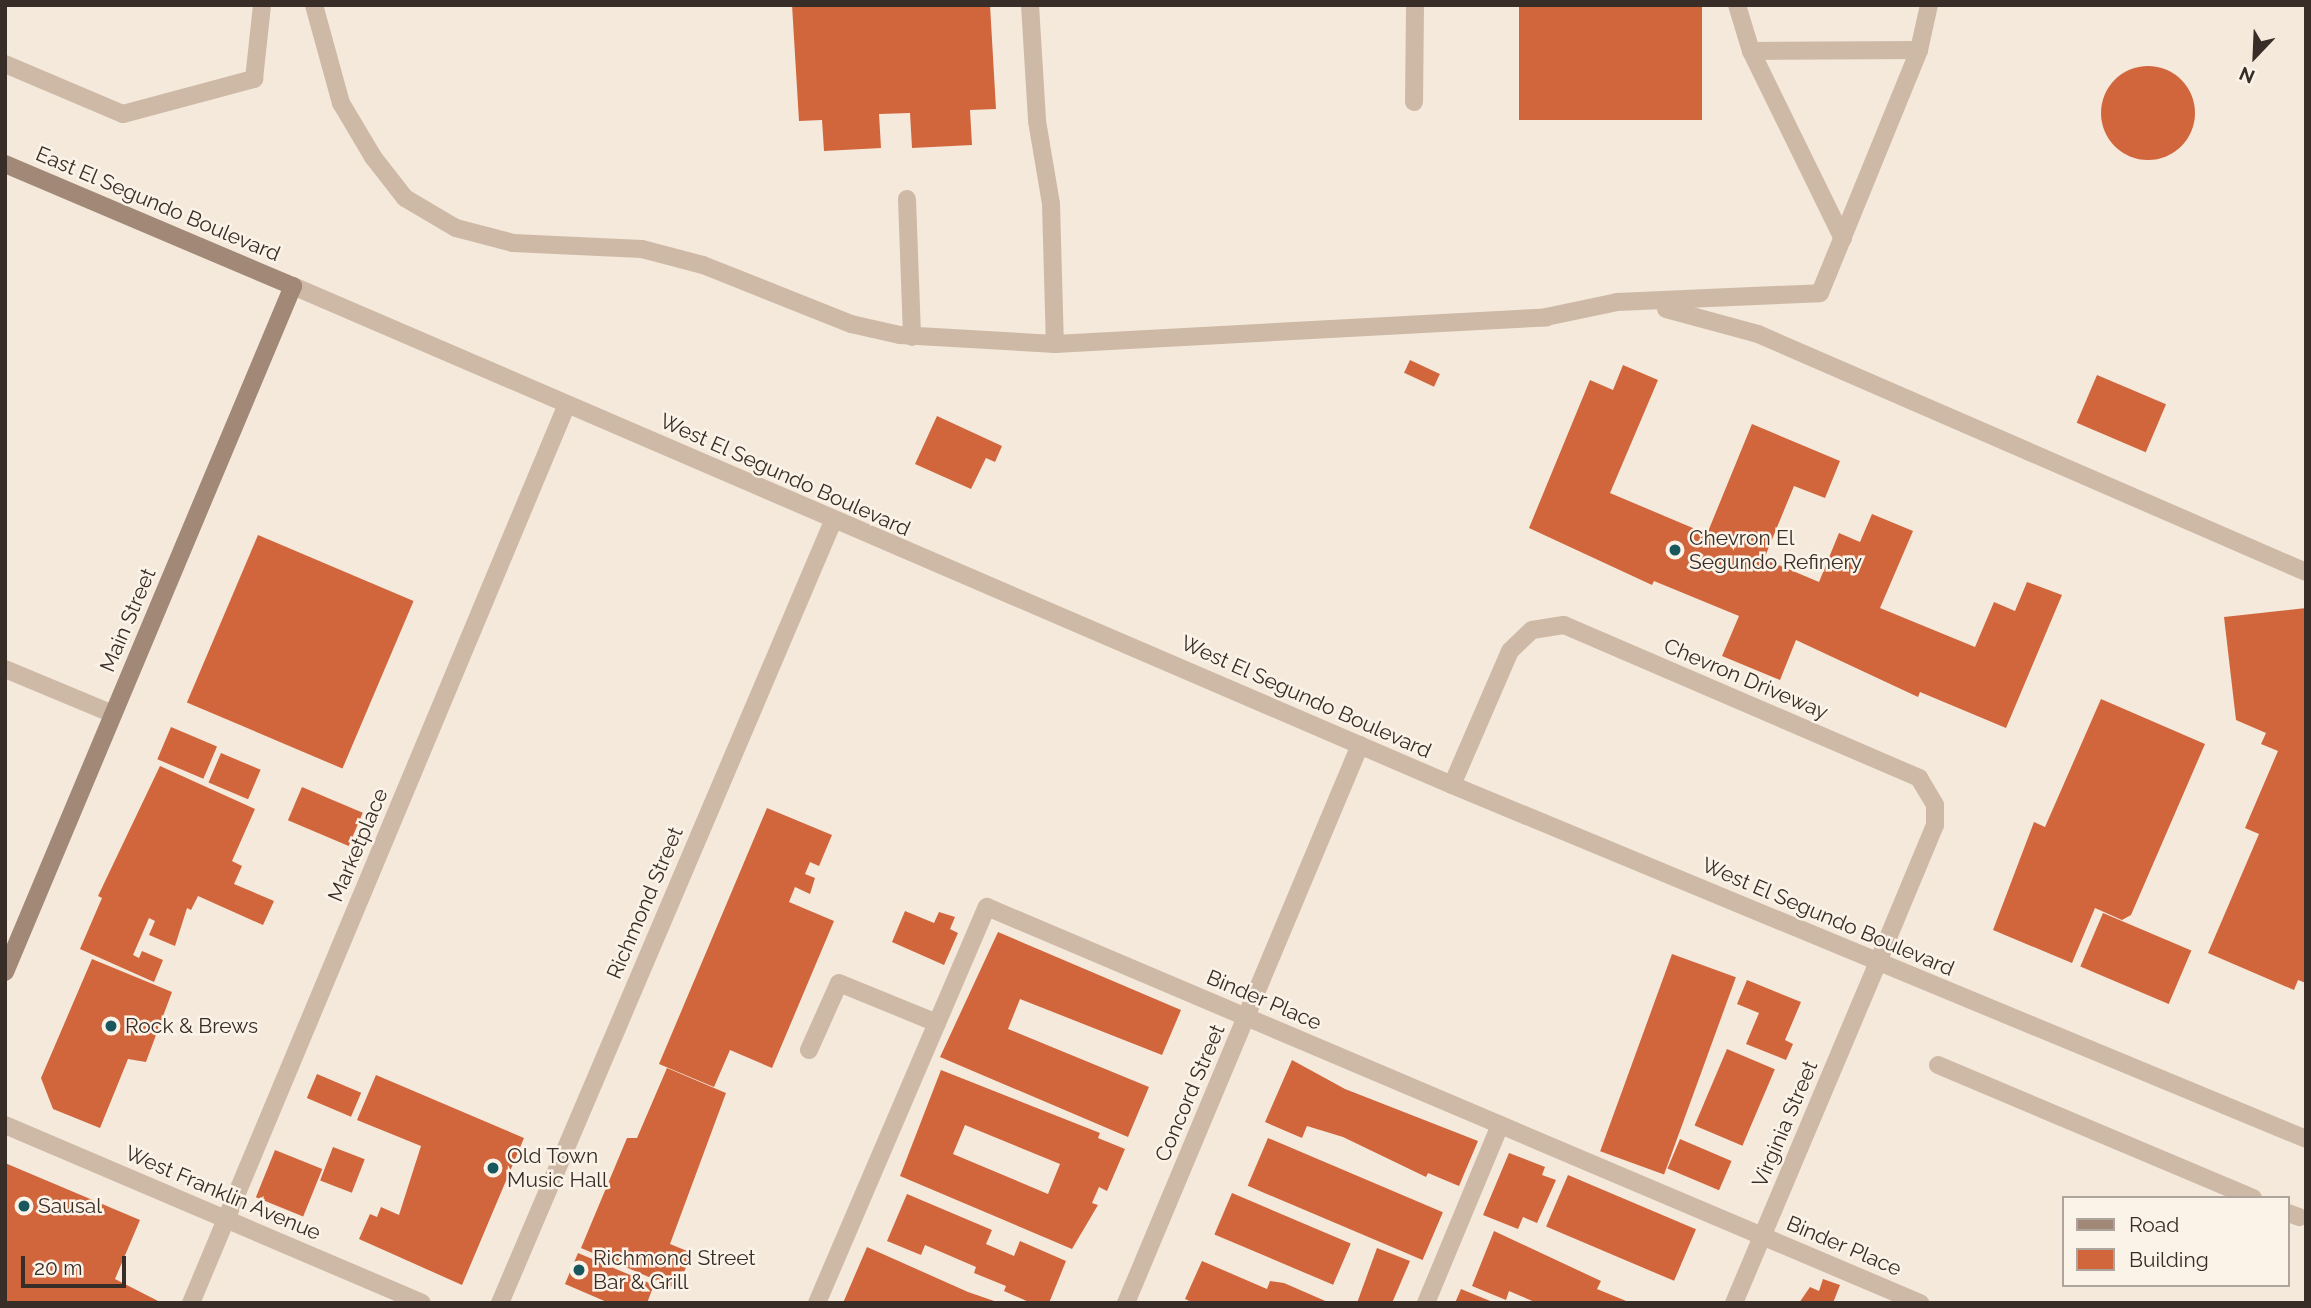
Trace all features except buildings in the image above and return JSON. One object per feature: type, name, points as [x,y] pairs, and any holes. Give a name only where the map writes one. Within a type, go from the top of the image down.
[{"type":"main road","name":"East El Segundo Boulevard","points":[[6,166],[293,286]]},
{"type":"main road","name":"Main Street","points":[[5,972],[293,286]]},
{"type":"street","points":[[5,64],[123,114],[254,79],[262,5]]},
{"type":"street","points":[[314,5],[341,103],[373,157],[405,198],[456,228],[513,243],[642,249],[703,265],[851,324],[912,337],[1055,345],[1546,317],[1617,302],[1820,293],[1919,50],[1929,5]]},
{"type":"street","points":[[1030,5],[1037,121],[1051,204],[1055,345]]},
{"type":"street","points":[[1414,102],[1415,5]]},
{"type":"street","points":[[1737,5],[1751,51],[1843,239]]},
{"type":"street","points":[[1751,51],[1919,50]]},
{"type":"street","points":[[907,199],[912,337]]},
{"type":"street","name":"West El Segundo Boulevard","points":[[293,286],[833,521],[1452,785],[2306,1139]]},
{"type":"street","points":[[1617,302],[1685,312],[1758,334],[2306,572]]},
{"type":"street","name":"Marketplace","points":[[191,1303],[567,404]]},
{"type":"street","name":"Richmond Street","points":[[500,1303],[833,521]]},
{"type":"street","name":"Chevron Driveway","points":[[1452,785],[1510,651],[1532,630],[1564,625],[1919,778],[1935,805],[1935,825],[1878,962]]},
{"type":"street","points":[[5,669],[113,713]]},
{"type":"street","name":"Concord Street","points":[[1126,1303],[1360,745]]},
{"type":"street","name":"Binder Place","points":[[817,1303],[987,907],[1920,1303]]},
{"type":"street","name":"Virginia Street","points":[[1734,1303],[1878,962]]},
{"type":"street","points":[[809,1050],[839,983],[937,1023]]},
{"type":"street","points":[[1938,1065],[2248,1196]]},
{"type":"street","name":"West Franklin Avenue","points":[[5,1125],[422,1303]]},
{"type":"street","points":[[1426,1303],[1500,1125]]},
{"type":"place","name":"Chevron El Segundo Refinery","points":[[1675,550]]},
{"type":"place","name":"Rock & Brews","points":[[111,1026]]},
{"type":"place","name":"Old Town Music Hall","points":[[493,1168]]},
{"type":"place","name":"Sausal","points":[[24,1206]]},
{"type":"place","name":"Richmond Street Bar & Grill","points":[[579,1270]]}]
